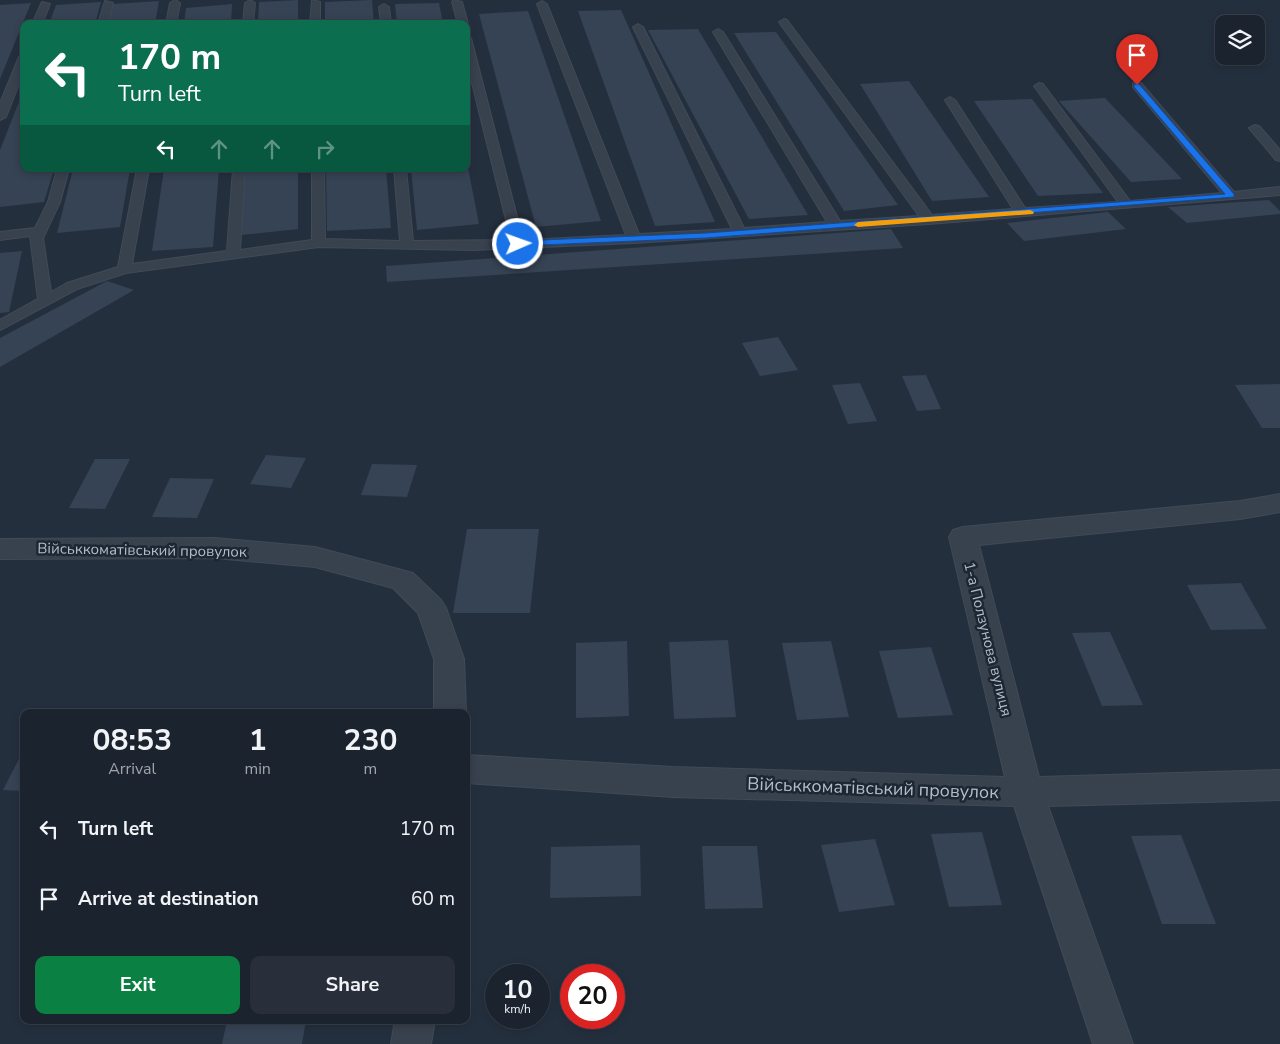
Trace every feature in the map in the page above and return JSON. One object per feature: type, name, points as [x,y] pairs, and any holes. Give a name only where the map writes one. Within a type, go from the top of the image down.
[{"type":"street","name":"1-а Ползунова вулиця","points":[[1113,1044],[1026,792],[963,537],[1240,510],[1280,503]]},
{"type":"street","name":"Військкоматівський провулок","points":[[0,549],[215,548],[315,557],[403,580],[431,608],[449,658],[450,709]]},
{"type":"street","name":"Військкоматівський провулок","points":[[470,769],[673,782],[1026,792],[1280,785]]},
{"type":"street","points":[[411,1044],[414,1024]]},
{"type":"lane","points":[[248,20],[250,2]]},
{"type":"lane","points":[[315,2],[315,20]]},
{"type":"lane","points":[[458,2],[462,20]]},
{"type":"lane","points":[[104,20],[108,3]]},
{"type":"lane","points":[[39,20],[45,4]]},
{"type":"lane","points":[[172,20],[175,4]]},
{"type":"lane","points":[[542,4],[634,239]]},
{"type":"lane","points":[[384,7],[386,20]]},
{"type":"lane","points":[[784,22],[929,220]]},
{"type":"lane","points":[[638,27],[740,233]]},
{"type":"lane","points":[[718,32],[836,226]]},
{"type":"lane","points":[[470,54],[518,244]]},
{"type":"lane","points":[[0,117],[20,67]]},
{"type":"lane","points":[[1137,85],[1231,196]]},
{"type":"lane","points":[[1039,86],[1127,205]]},
{"type":"lane","points":[[950,100],[1022,213]]},
{"type":"lane","points":[[1255,128],[1280,157]]},
{"type":"lane","points":[[44,301],[36,238],[54,202],[62,172]]},
{"type":"lane","points":[[124,269],[142,172]]},
{"type":"lane","points":[[233,255],[239,172]]},
{"type":"lane","points":[[318,172],[319,243]]},
{"type":"lane","points":[[400,172],[407,245]]},
{"type":"lane","points":[[0,326],[72,286],[124,269],[319,243],[407,245],[518,244],[634,239],[929,220],[1280,191]]},
{"type":"lane","points":[[0,236],[40,231]]},
{"type":"building","points":[[298,0],[298,20],[258,20],[259,2]]},
{"type":"building","points":[[372,0],[374,20],[325,20],[325,2]]},
{"type":"building","points":[[159,1],[156,20],[109,20],[113,4]]},
{"type":"building","points":[[101,2],[96,20],[50,20],[56,5]]},
{"type":"building","points":[[31,3],[24,20],[20,20],[20,30],[0,79],[0,5]]},
{"type":"building","points":[[439,3],[442,20],[397,20],[395,4]]},
{"type":"building","points":[[232,4],[231,20],[184,20],[186,8]]},
{"type":"building","points":[[621,10],[715,222],[655,226],[578,11]]},
{"type":"building","points":[[528,11],[601,221],[536,227],[479,14]]},
{"type":"building","points":[[698,29],[808,215],[749,219],[648,30]]},
{"type":"building","points":[[776,32],[898,205],[844,211],[734,33]]},
{"type":"building","points":[[909,81],[989,197],[932,201],[860,84]]},
{"type":"building","points":[[1105,98],[1182,179],[1131,182],[1059,101]]},
{"type":"building","points":[[20,99],[20,172],[53,172],[44,202],[0,207],[0,150]]},
{"type":"building","points":[[1032,99],[1103,193],[1038,196],[974,101]]},
{"type":"building","points":[[72,172],[129,172],[120,227],[57,233]]},
{"type":"building","points":[[164,172],[219,172],[213,247],[152,251]]},
{"type":"building","points":[[246,172],[298,172],[298,229],[241,235]]},
{"type":"building","points":[[326,172],[386,172],[391,228],[327,231]]},
{"type":"building","points":[[411,172],[469,172],[479,224],[417,230]]},
{"type":"building","points":[[1269,200],[1280,211],[1280,214],[1187,223],[1168,207]]},
{"type":"building","points":[[1108,212],[1126,229],[1024,241],[1007,223]]},
{"type":"building","points":[[891,229],[903,248],[387,282],[386,266]]},
{"type":"building","points":[[22,251],[9,312],[0,313],[0,253]]},
{"type":"building","points":[[107,281],[134,290],[0,367],[0,338]]},
{"type":"building","points":[[778,337],[798,370],[760,376],[742,343]]},
{"type":"building","points":[[926,375],[941,409],[917,411],[902,376]]},
{"type":"building","points":[[860,383],[877,421],[848,424],[832,385]]},
{"type":"building","points":[[1280,384],[1280,428],[1262,428],[1235,385]]},
{"type":"building","points":[[266,455],[306,458],[291,488],[250,484]]},
{"type":"building","points":[[95,459],[130,459],[105,509],[69,508]]},
{"type":"building","points":[[372,464],[417,465],[407,497],[361,495]]},
{"type":"building","points":[[170,478],[214,479],[197,518],[152,517]]},
{"type":"building","points":[[467,529],[539,529],[530,613],[453,613]]},
{"type":"building","points":[[1241,583],[1267,629],[1211,630],[1187,585]]},
{"type":"building","points":[[1110,632],[1143,705],[1102,706],[1072,633]]},
{"type":"building","points":[[728,640],[736,717],[674,719],[669,642]]},
{"type":"building","points":[[627,641],[629,716],[576,718],[576,643]]},
{"type":"building","points":[[831,641],[849,717],[797,720],[782,643]]},
{"type":"building","points":[[931,647],[953,715],[898,718],[879,651]]},
{"type":"building","points":[[20,757],[20,791],[3,790]]},
{"type":"building","points":[[982,832],[1002,905],[949,907],[931,834]]},
{"type":"building","points":[[1181,835],[1216,924],[1162,924],[1131,836]]},
{"type":"building","points":[[875,839],[895,905],[839,912],[821,845]]},
{"type":"building","points":[[640,845],[641,896],[550,898],[551,847]]},
{"type":"building","points":[[702,846],[757,846],[763,908],[705,909]]},
{"type":"building","points":[[226,1024],[305,1024],[302,1044],[222,1044]]},
{"type":"slow traffic","points":[[858,225],[1030,212]]},
{"type":"route","points":[[518,244],[706,235],[1231,196],[1137,85]]}]
